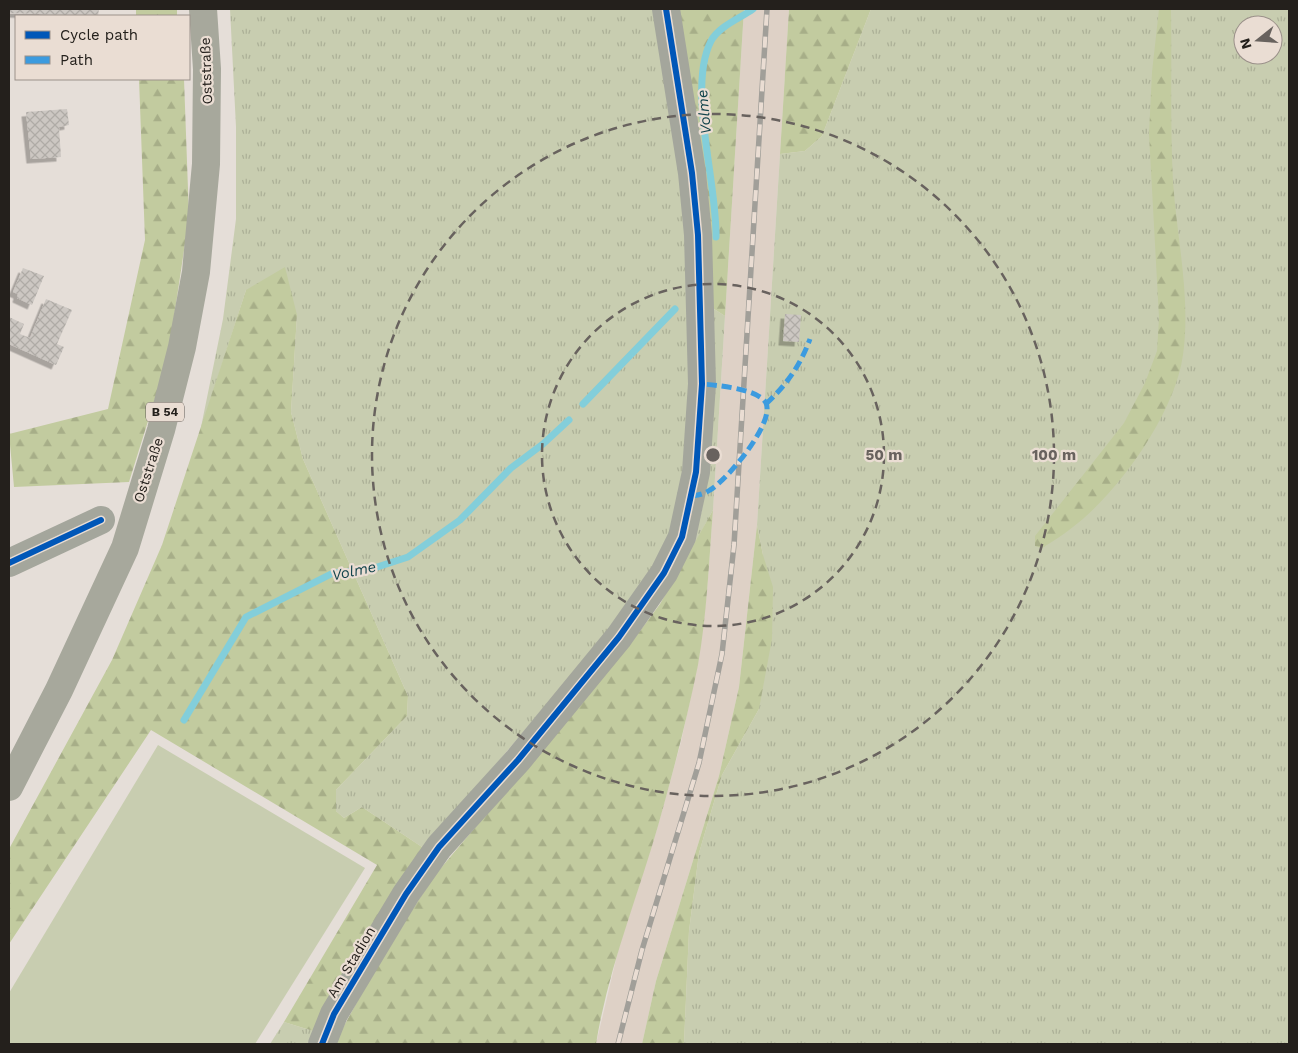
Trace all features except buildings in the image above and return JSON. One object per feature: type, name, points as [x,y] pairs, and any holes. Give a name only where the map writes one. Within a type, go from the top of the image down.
[{"type":"main road","name":"Oststraße","points":[[9,787],[63,682],[125,548],[161,430],[182,347],[196,272],[206,164],[207,69],[203,9]]},
{"type":"street","name":"Am Stadion","points":[[322,1044],[334,1014],[406,894],[439,848],[518,760],[619,637],[664,573],[682,537],[696,472],[702,384],[698,235],[690,163],[666,9]]},
{"type":"street","points":[[9,563],[101,520]]},
{"type":"shaded area","points":[[744,9],[789,9],[757,525],[739,687],[719,776],[656,981],[642,1044],[596,1044],[619,947],[657,829],[681,742],[698,663],[707,592],[713,510]]},
{"type":"green space","points":[[136,9],[177,9],[177,15],[136,15]]},
{"type":"green space","points":[[230,9],[657,9],[686,179],[693,305],[684,477],[674,524],[657,564],[627,608],[425,849],[362,807],[344,818],[336,811],[336,790],[407,716],[408,696],[303,459],[291,412],[297,315],[246,290],[200,432],[223,319],[236,219],[236,127]]},
{"type":"green space","points":[[676,9],[744,9],[725,316],[711,307]]},
{"type":"green space","points":[[789,9],[871,9],[822,136],[805,151],[780,154]]},
{"type":"green space","points":[[871,9],[1289,9],[1289,1044],[684,1044],[689,931],[699,853],[722,775],[759,709],[763,555],[757,525],[780,154],[805,151],[822,136]]},
{"type":"green space","points":[[1159,9],[1171,9],[1172,161],[1184,290],[1185,334],[1183,355],[1178,378],[1157,426],[1126,472],[1091,512],[1042,548],[1035,546],[1035,536],[1124,423],[1145,383],[1157,351],[1159,318],[1149,134],[1152,72]]},
{"type":"green space","points":[[139,80],[184,80],[189,217],[168,357],[129,482],[14,487],[9,434],[108,409],[145,240]]},
{"type":"green space","points":[[285,267],[297,315],[291,412],[303,459],[408,696],[407,716],[336,790],[336,811],[344,818],[362,807],[425,849],[394,893],[366,938],[313,1031],[284,1022],[377,865],[151,730],[9,944],[9,849],[112,660],[162,545],[246,290]]},
{"type":"green space","points":[[711,307],[725,316],[713,510],[690,552],[702,510]]},
{"type":"green space","points":[[713,510],[704,626],[694,685],[680,746],[658,826],[608,989],[596,1044],[334,1044],[385,951],[435,875],[631,643],[660,604]]},
{"type":"green space","points":[[757,525],[763,555],[773,587],[772,639],[759,709],[722,775],[699,853],[689,931],[684,1044],[642,1044],[656,981],[719,776],[739,687]]},
{"type":"green space","points":[[158,745],[365,868],[255,1044],[9,1044],[9,993]]},
{"type":"green space","points":[[284,1022],[313,1031],[308,1044],[270,1044]]},
{"type":"waterway","name":"Volme","points":[[716,237],[715,214],[702,109],[704,61],[711,41],[719,31],[753,9]]},
{"type":"waterway","name":"Volme","points":[[583,404],[675,309]]},
{"type":"waterway","name":"Volme","points":[[184,720],[246,617],[333,573],[368,570],[408,557],[460,520],[511,468],[543,444],[569,420]]},
{"type":"railway","points":[[618,1044],[642,950],[699,763],[722,654],[734,545],[767,9]]},
{"type":"marked path","points":[[766,404],[792,374],[802,358],[810,339]]},
{"type":"marked path","points":[[692,496],[708,491],[718,484],[738,463],[757,437],[767,412],[766,403],[755,394],[717,385],[702,384]]},
{"type":"cycle path","points":[[322,1044],[334,1014],[406,894],[439,847],[518,760],[619,637],[664,573],[682,537],[696,472],[702,384],[698,235],[692,173],[666,9]]},
{"type":"cycle path","points":[[9,563],[101,520]]}]
